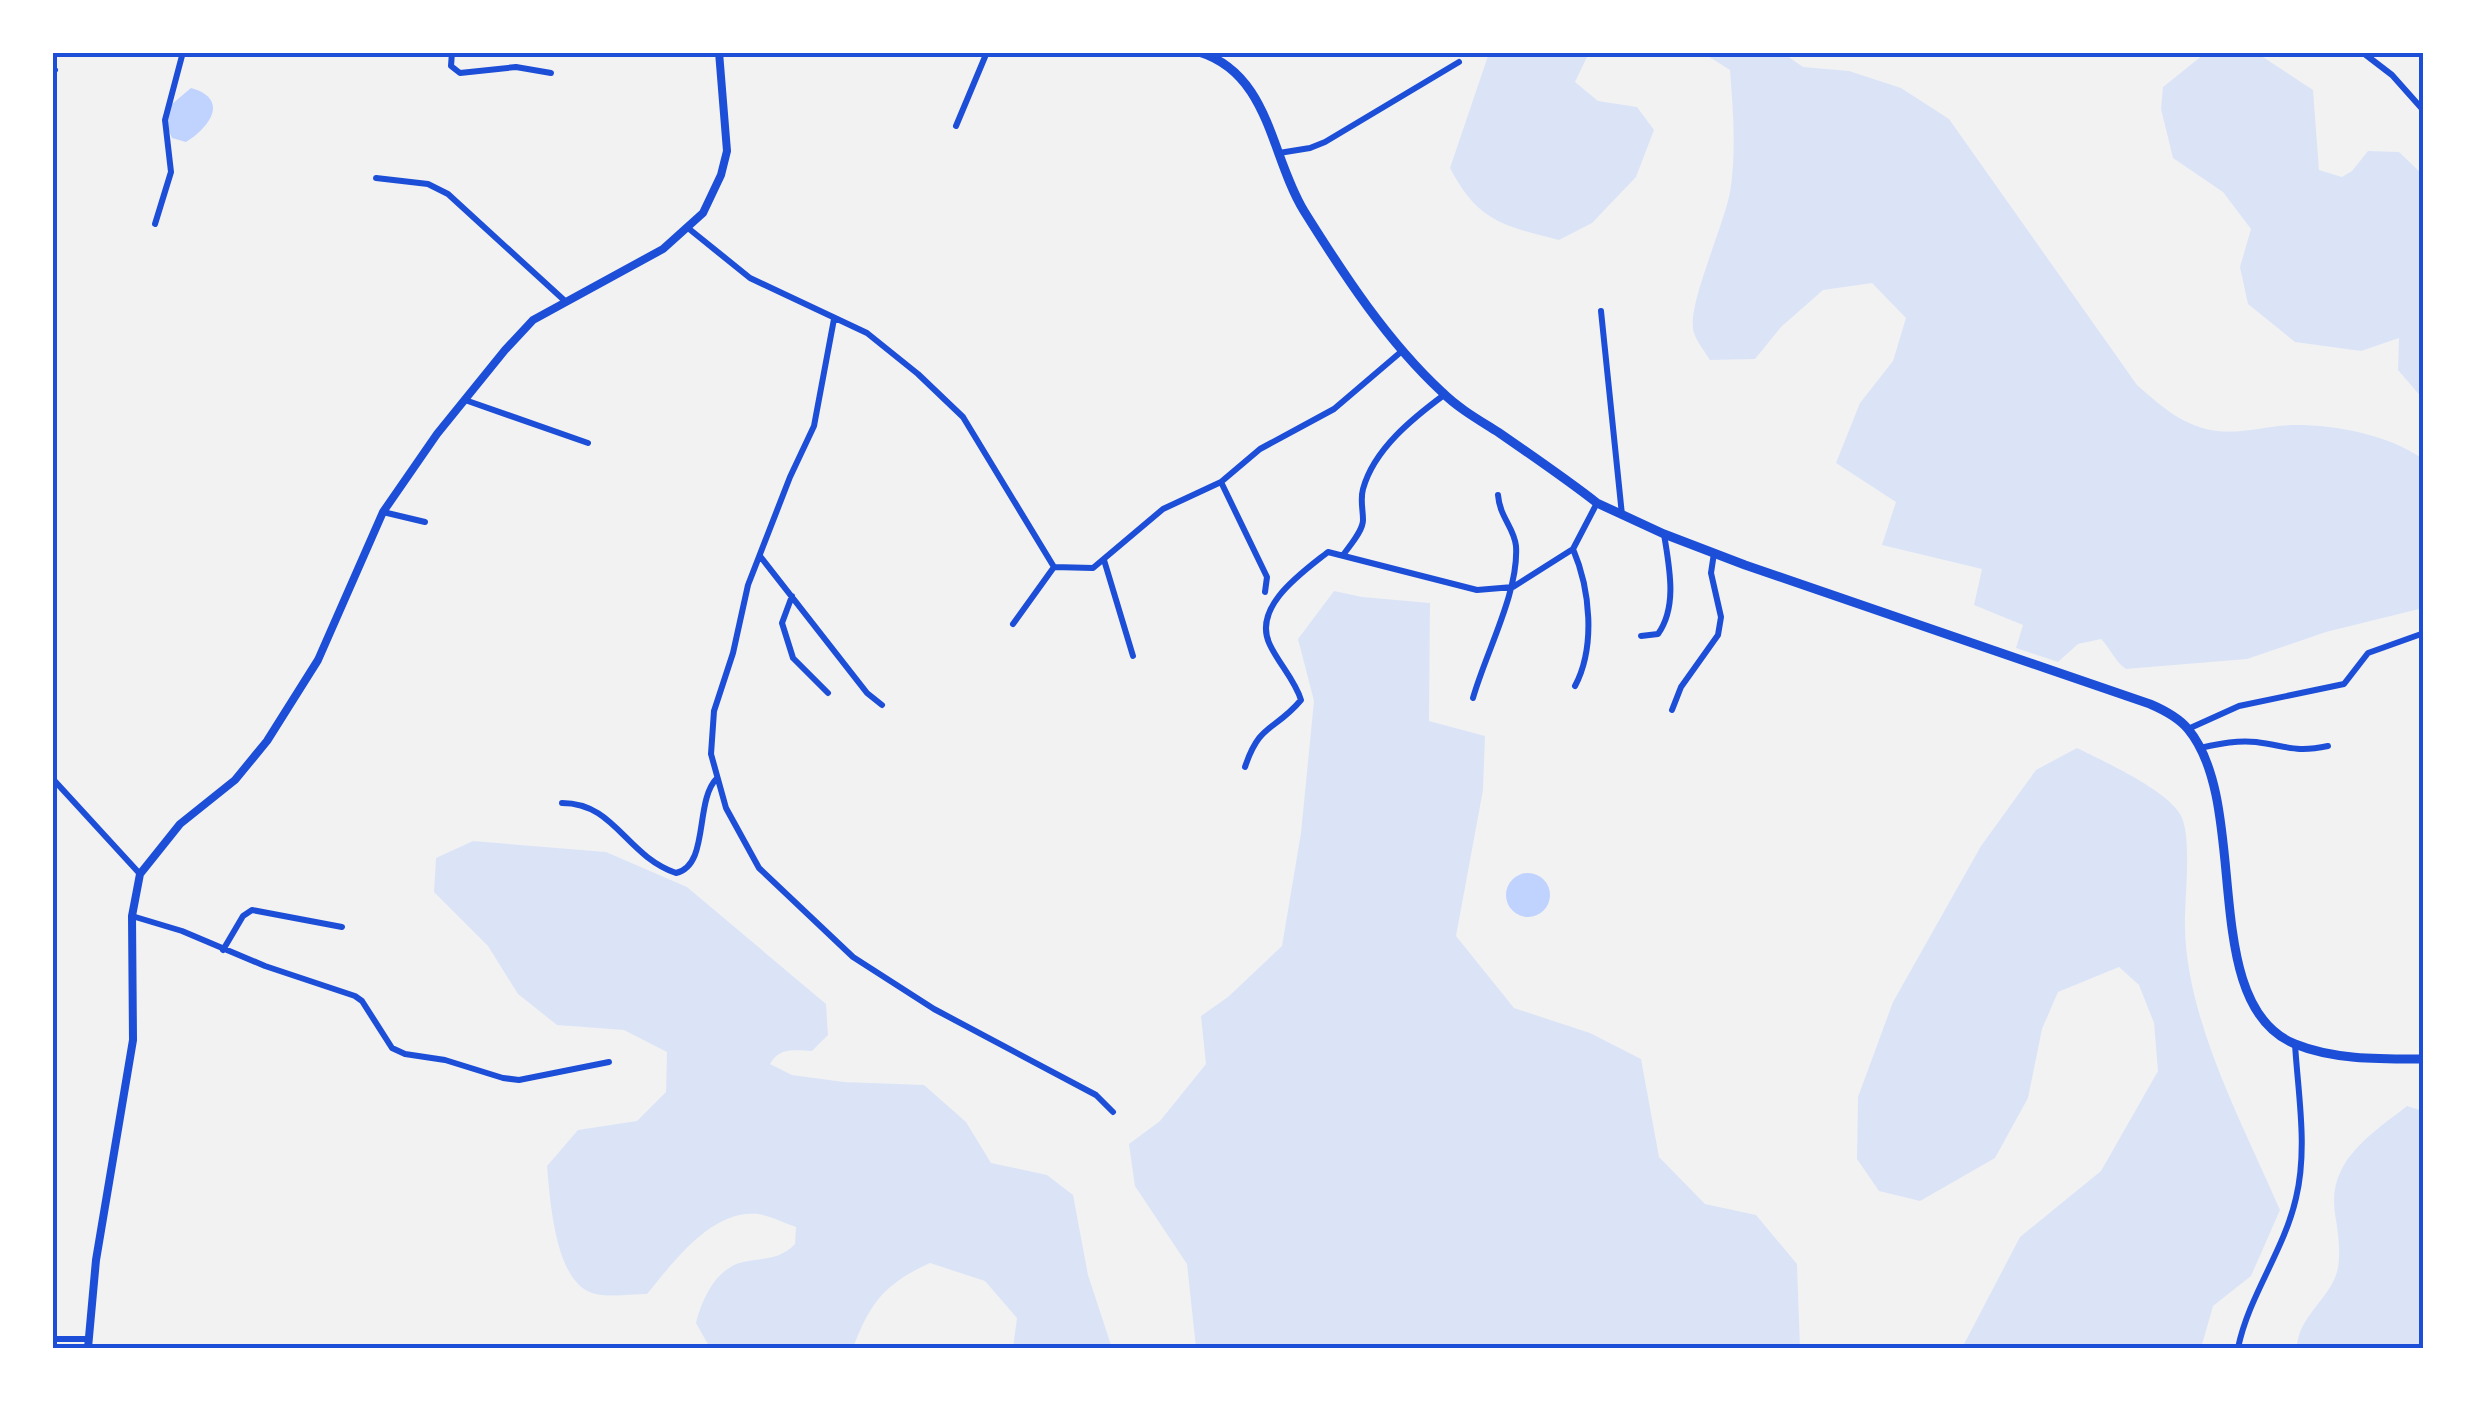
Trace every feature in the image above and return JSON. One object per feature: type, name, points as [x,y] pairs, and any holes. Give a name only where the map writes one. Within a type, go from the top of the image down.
[{"type":"main road","points":[[1199,52],[1240,74],[1310,220],[1402,351],[1444,395],[1597,503],[1622,516],[1714,553],[2150,704],[2180,720],[2200,748],[2222,832],[2242,984],[2256,1014],[2295,1044],[2350,1056],[2424,1059]]},
{"type":"street","points":[[155,224],[171,172],[165,120],[183,52]]},
{"type":"street","points":[[452,52],[451,66],[460,72],[516,68],[550,73]]},
{"type":"street","points":[[52,1339],[89,1344],[96,1260],[133,1040],[132,916],[140,874],[180,824],[235,780],[276,728],[318,660],[383,512],[465,400],[521,332],[533,320],[663,249],[704,213],[727,151],[720,52]]},
{"type":"street","points":[[956,126],[987,52]]},
{"type":"street","points":[[2362,52],[2392,75],[2424,112]]},
{"type":"street","points":[[1278,153],[1325,142],[1459,62]]},
{"type":"street","points":[[376,178],[428,184],[448,194],[566,302]]},
{"type":"street","points":[[688,228],[750,278],[868,334],[918,374],[962,417],[1054,567]]},
{"type":"street","points":[[1601,311],[1622,516]]},
{"type":"street","points":[[834,320],[814,426],[748,584],[733,653],[714,710],[711,754],[726,808],[759,868],[853,957],[934,1009],[1096,1095],[1113,1112]]},
{"type":"street","points":[[1054,567],[1093,568],[1163,508],[1221,482],[1260,449],[1334,409],[1402,351]]},
{"type":"street","points":[[1344,554],[1362,525],[1363,486],[1382,454],[1410,419],[1444,395]]},
{"type":"street","points":[[465,400],[588,443]]},
{"type":"street","points":[[1221,482],[1267,577],[1265,592]]},
{"type":"street","points":[[1473,698],[1513,588],[1516,542],[1500,515],[1498,496]]},
{"type":"street","points":[[1245,767],[1253,742],[1264,730],[1287,717],[1300,700],[1297,687],[1267,640],[1268,616],[1282,591],[1328,552],[1477,590],[1513,588],[1573,550],[1597,503]]},
{"type":"street","points":[[383,512],[426,522]]},
{"type":"street","points":[[1641,636],[1658,634],[1669,613],[1670,570],[1664,534]]},
{"type":"street","points":[[1573,550],[1583,574],[1587,630],[1587,653],[1575,686]]},
{"type":"street","points":[[1672,710],[1681,687],[1718,635],[1721,617],[1711,573],[1714,553]]},
{"type":"street","points":[[760,555],[867,692],[882,705]]},
{"type":"street","points":[[1104,560],[1133,656]]},
{"type":"street","points":[[1014,624],[1054,567]]},
{"type":"street","points":[[792,596],[782,623],[793,658],[828,693]]},
{"type":"street","points":[[2188,728],[2238,706],[2344,684],[2368,653],[2424,634]]},
{"type":"street","points":[[2200,748],[2232,741],[2303,751],[2328,746]]},
{"type":"street","points":[[52,778],[140,874]]},
{"type":"street","points":[[562,803],[592,806],[641,854],[676,873],[690,866],[695,855],[708,790],[718,778]]},
{"type":"street","points":[[224,950],[243,916],[252,910],[342,927]]},
{"type":"street","points":[[132,916],[182,931],[300,980],[354,996],[362,1001],[392,1048],[405,1054],[445,1060],[519,1080],[609,1062]]},
{"type":"street","points":[[2238,1348],[2244,1322],[2283,1239],[2297,1195],[2302,1148],[2295,1044]]},
{"type":"shaded area","points":[[1489,53],[1606,53],[1587,57],[1575,82],[1598,101],[1637,107],[1654,130],[1636,177],[1592,223],[1559,240],[1494,219],[1471,200],[1450,168]]},
{"type":"shaded area","points":[[1703,53],[1783,53],[1803,67],[1849,71],[1901,88],[1949,119],[2137,385],[2184,420],[2205,429],[2227,432],[2296,425],[2345,429],[2395,444],[2423,459],[2423,608],[2326,632],[2247,659],[2126,669],[2101,639],[2078,644],[2058,662],[2016,648],[2023,625],[1974,605],[1982,569],[1882,545],[1896,502],[1836,463],[1860,403],[1893,361],[1906,318],[1872,283],[1823,290],[1781,327],[1755,359],[1710,360],[1694,333],[1695,304],[1728,201],[1733,157],[1730,70]]},
{"type":"shaded area","points":[[2203,55],[2263,57],[2313,90],[2319,170],[2342,177],[2368,151],[2399,152],[2423,175],[2423,399],[2398,370],[2399,338],[2361,351],[2295,342],[2248,304],[2240,267],[2251,229],[2223,192],[2173,158],[2161,109],[2163,87]]},
{"type":"shaded area","points":[[1334,591],[1430,603],[1429,721],[1485,736],[1483,790],[1456,936],[1514,1008],[1590,1033],[1641,1059],[1659,1157],[1705,1204],[1756,1215],[1797,1264],[1800,1348],[1196,1348],[1187,1264],[1135,1186],[1129,1144],[1160,1121],[1206,1064],[1201,1016],[1228,997],[1282,946],[1301,833],[1314,701],[1298,639]]},
{"type":"shaded area","points":[[2077,748],[2148,786],[2180,814],[2187,852],[2185,928],[2195,1000],[2219,1072],[2280,1210],[2251,1276],[2213,1306],[2201,1348],[1962,1348],[2020,1237],[2101,1171],[2158,1071],[2154,1023],[2139,985],[2119,967],[2058,992],[2042,1029],[2028,1098],[1995,1158],[1920,1201],[1879,1191],[1857,1159],[1858,1097],[1893,1002],[1981,846],[2036,770]]},
{"type":"shaded area","points":[[473,841],[606,852],[687,887],[826,1004],[828,1035],[812,1051],[783,1052],[770,1064],[792,1075],[844,1082],[924,1085],[966,1122],[991,1163],[1047,1175],[1073,1195],[1088,1275],[1112,1348],[1013,1348],[1017,1318],[985,1281],[930,1263],[881,1296],[853,1348],[710,1348],[696,1323],[706,1295],[718,1278],[733,1265],[777,1256],[795,1244],[796,1227],[758,1214],[724,1220],[709,1229],[681,1254],[647,1294],[612,1296],[592,1293],[580,1285],[562,1257],[547,1166],[578,1130],[637,1121],[666,1092],[667,1052],[624,1030],[557,1025],[518,994],[488,946],[434,892],[436,858]]},
{"type":"shaded area","points":[[2407,1106],[2423,1111],[2423,1348],[2297,1348],[2302,1328],[2338,1268],[2334,1195],[2338,1179],[2354,1151]]},
{"type":"water","points":[[191,88],[203,93],[213,106],[202,129],[186,142],[172,138],[166,124],[172,104]]},
{"type":"water","points":[[1528,873],[1543,880],[1550,895],[1543,910],[1528,917],[1513,910],[1506,895],[1513,880]]}]
